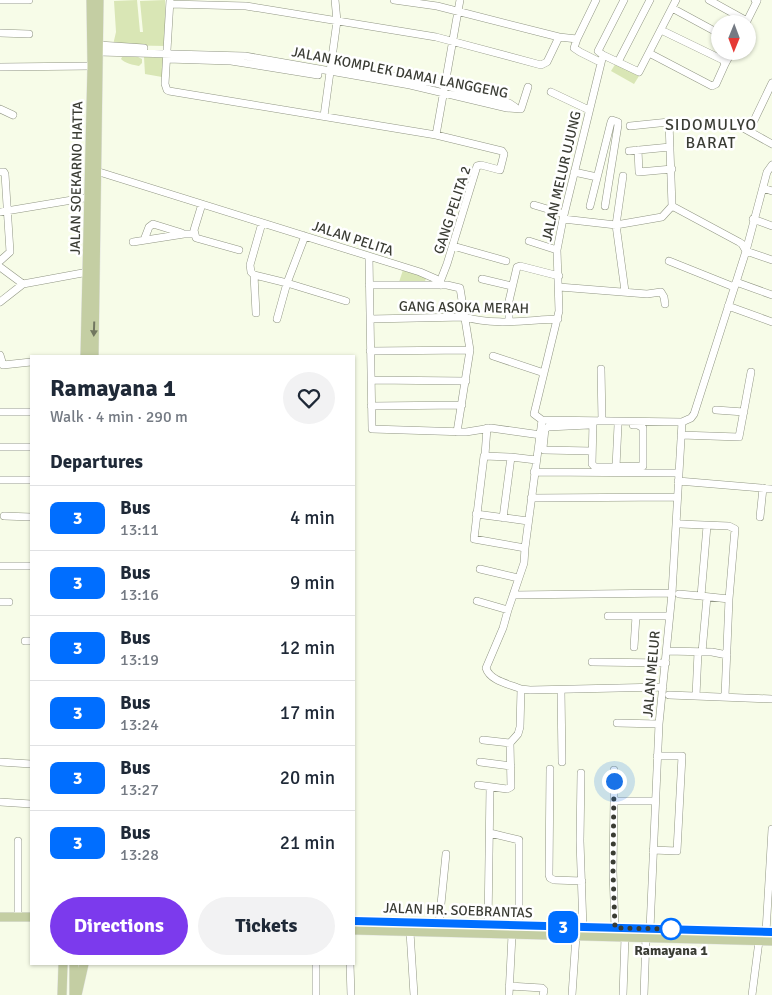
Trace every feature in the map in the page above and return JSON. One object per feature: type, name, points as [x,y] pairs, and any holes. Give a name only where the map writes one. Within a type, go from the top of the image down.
[{"type":"main road","name":"JALAN SOEKARNO HATTA","points":[[91,0],[92,66],[88,272],[94,355]]},
{"type":"main road","name":"JALAN SOEKARNO HATTA","points":[[85,355],[91,306],[99,0]]},
{"type":"main road","points":[[0,917],[30,917]]},
{"type":"main road","name":"JALAN HR. SOEBRANTAS","points":[[355,921],[512,934],[576,936],[625,937],[648,933],[769,932]]},
{"type":"main road","name":"JALAN HR. SOEBRANTAS","points":[[355,930],[410,932],[437,927],[488,925],[615,928],[648,933],[772,941]]},
{"type":"main road","points":[[57,995],[58,965]]},
{"type":"main road","points":[[62,995],[63,965]]},
{"type":"main road","points":[[67,965],[67,995]]},
{"type":"main road","points":[[74,965],[76,995]]},
{"type":"main road","points":[[76,995],[84,965]]},
{"type":"street","points":[[0,0],[29,0]]},
{"type":"street","points":[[324,116],[337,21],[336,0]]},
{"type":"street","points":[[394,0],[437,6],[559,37],[577,39]]},
{"type":"street","points":[[460,0],[452,40],[436,135],[169,91],[165,84],[170,2],[246,6],[452,40],[541,65],[547,62],[559,37]]},
{"type":"street","points":[[596,0],[574,48],[580,52],[618,62],[639,72],[676,0]]},
{"type":"street","name":"JALAN MELUR UJUNG","points":[[542,420],[534,414],[558,319],[559,276],[557,250],[563,216],[602,58],[598,51],[624,0]]},
{"type":"street","points":[[618,62],[650,0]]},
{"type":"street","points":[[709,0],[735,15]]},
{"type":"street","points":[[750,15],[757,1],[755,0]]},
{"type":"street","points":[[672,8],[711,29]]},
{"type":"street","points":[[661,30],[723,60],[726,64]]},
{"type":"street","points":[[0,33],[29,34]]},
{"type":"street","name":"JALAN KOMPLEK DAMAI LANGGENG","points":[[99,48],[168,54],[216,55],[287,66],[330,68]]},
{"type":"street","name":"JALAN KOMPLEK DAMAI LANGGENG","points":[[216,55],[244,51],[445,89],[473,96],[507,108],[521,109],[528,87]]},
{"type":"street","points":[[649,53],[712,86],[716,84],[728,60]]},
{"type":"street","points":[[0,67],[92,66]]},
{"type":"street","points":[[287,66],[318,74]]},
{"type":"street","points":[[749,131],[772,83]]},
{"type":"street","points":[[551,92],[589,110]]},
{"type":"street","points":[[0,109],[13,115]]},
{"type":"street","points":[[590,206],[611,122],[615,120],[618,122],[618,125],[605,206]]},
{"type":"street","points":[[534,205],[563,216],[616,225],[662,217],[672,206],[669,122],[630,126]]},
{"type":"street","points":[[736,124],[771,141]]},
{"type":"street","name":"GANG PELITA 2","points":[[436,135],[502,151],[504,154],[500,170],[481,165],[477,166],[441,284]]},
{"type":"street","points":[[629,151],[670,147]]},
{"type":"street","points":[[638,150],[639,172],[672,169]]},
{"type":"street","points":[[600,164],[611,166]]},
{"type":"street","points":[[592,452],[544,450],[545,430],[548,427],[602,421],[682,422],[694,414],[746,251],[767,172],[772,164]]},
{"type":"street","name":"JALAN PELITA","points":[[96,171],[420,272],[441,284],[460,288],[470,350],[458,432]]},
{"type":"street","points":[[0,172],[5,174],[4,212],[10,252],[0,261]]},
{"type":"street","points":[[574,172],[597,177]]},
{"type":"street","points":[[623,176],[616,225],[625,291]]},
{"type":"street","points":[[595,187],[608,188]]},
{"type":"street","points":[[763,188],[772,191]]},
{"type":"street","points":[[4,212],[90,197]]},
{"type":"street","points":[[194,234],[202,204]]},
{"type":"street","points":[[672,206],[742,244],[746,251],[772,260]]},
{"type":"street","points":[[754,219],[772,226]]},
{"type":"street","points":[[256,313],[254,275],[250,270],[262,223]]},
{"type":"street","points":[[144,240],[149,227],[153,224],[184,234]]},
{"type":"street","points":[[133,242],[194,234]]},
{"type":"street","points":[[194,234],[199,240],[239,250]]},
{"type":"street","points":[[277,319],[287,283],[305,236]]},
{"type":"street","points":[[529,241],[557,250]]},
{"type":"street","points":[[452,246],[506,261]]},
{"type":"street","points":[[370,257],[371,428],[373,430],[458,432],[487,428],[541,435]]},
{"type":"street","points":[[669,261],[735,285],[772,295]]},
{"type":"street","points":[[509,321],[509,301],[516,268],[519,266],[559,276]]},
{"type":"street","points":[[0,267],[23,284]]},
{"type":"street","points":[[0,302],[23,284],[88,272]]},
{"type":"street","points":[[254,275],[346,301]]},
{"type":"street","points":[[482,278],[512,286]]},
{"type":"street","points":[[369,285],[441,284]]},
{"type":"street","points":[[559,287],[648,294],[661,292],[665,304]]},
{"type":"street","points":[[728,306],[772,322]]},
{"type":"street","name":"GANG ASOKA MERAH","points":[[370,319],[465,317],[484,322],[558,319]]},
{"type":"street","points":[[370,351],[470,350]]},
{"type":"street","points":[[0,355],[1,365],[30,362]]},
{"type":"street","points":[[493,356],[544,373]]},
{"type":"street","points":[[601,369],[602,421]]},
{"type":"street","points":[[681,435],[737,438],[740,436],[751,372]]},
{"type":"street","points":[[371,380],[466,381]]},
{"type":"street","points":[[372,406],[462,405]]},
{"type":"street","points":[[716,410],[744,412]]},
{"type":"street","points":[[0,412],[30,412]]},
{"type":"street","points":[[593,423],[592,464],[594,467],[642,467],[644,465],[643,428],[638,425],[542,420],[534,472],[525,558],[503,628],[487,664],[486,671],[495,678],[520,689],[530,690],[663,687]]},
{"type":"street","name":"JALAN MELUR","points":[[644,995],[659,724],[666,663],[668,616],[675,594],[677,497],[682,422]]},
{"type":"street","points":[[616,467],[618,425]]},
{"type":"street","points":[[487,428],[473,536],[475,541],[525,548]]},
{"type":"street","points":[[0,447],[30,446]]},
{"type":"street","points":[[485,455],[536,460]]},
{"type":"street","points":[[503,518],[511,457]]},
{"type":"street","points":[[534,472],[678,473]]},
{"type":"street","points":[[0,480],[30,480]]},
{"type":"street","points":[[678,481],[772,488]]},
{"type":"street","points":[[760,516],[763,488]]},
{"type":"street","points":[[531,498],[677,497]]},
{"type":"street","points":[[476,514],[528,521]]},
{"type":"street","points":[[4,516],[30,517]]},
{"type":"street","points":[[680,524],[729,526],[735,529],[729,599],[725,696]]},
{"type":"street","points":[[696,696],[704,597],[706,526]]},
{"type":"street","points":[[0,566],[30,566]]},
{"type":"street","points":[[480,569],[518,578]]},
{"type":"street","points":[[513,595],[675,594],[729,599]]},
{"type":"street","points":[[0,602],[10,602]]},
{"type":"street","points":[[476,602],[508,610]]},
{"type":"street","points":[[608,616],[668,616]]},
{"type":"street","points":[[634,647],[636,616]]},
{"type":"street","points":[[666,651],[727,655]]},
{"type":"street","points":[[592,662],[666,663]]},
{"type":"street","points":[[478,785],[510,789],[510,744],[518,734],[520,727],[520,689]]},
{"type":"street","points":[[561,690],[562,762]]},
{"type":"street","points":[[668,695],[772,699]]},
{"type":"street","points":[[617,723],[659,724]]},
{"type":"street","points":[[482,740],[510,744]]},
{"type":"street","points":[[653,850],[677,851],[682,775],[682,756],[657,756]]},
{"type":"street","points":[[0,762],[30,764]]},
{"type":"street","points":[[480,762],[511,766]]},
{"type":"street","points":[[550,769],[549,875],[554,880],[582,881]]},
{"type":"street","points":[[614,770],[613,872],[615,928]]},
{"type":"street","points":[[581,773],[580,841],[583,928]]},
{"type":"street","points":[[488,925],[490,787]]},
{"type":"street","points":[[614,801],[655,801]]},
{"type":"street","points":[[0,802],[30,804]]},
{"type":"street","points":[[769,932],[772,829]]},
{"type":"street","points":[[490,833],[519,840],[518,926]]},
{"type":"street","points":[[18,841],[18,917]]},
{"type":"street","points":[[437,927],[446,854]]},
{"type":"street","points":[[410,932],[414,995]]},
{"type":"street","points":[[509,995],[512,934]]},
{"type":"street","points":[[572,995],[576,936]]},
{"type":"street","points":[[623,995],[625,937]]},
{"type":"street","points":[[752,995],[760,941]]},
{"type":"street","points":[[316,965],[316,995]]},
{"type":"street","points":[[350,965],[351,995]]},
{"type":"street","points":[[509,986],[542,988],[544,990],[543,995]]},
{"type":"green space","points":[[137,0],[140,32],[143,32],[140,1],[165,0],[166,46],[113,45],[116,32],[114,1]]},
{"type":"green space","points":[[122,57],[138,57],[142,59],[142,63],[139,66],[127,63],[121,59]]},
{"type":"green space","points":[[144,57],[164,58],[162,77],[145,74]]},
{"type":"green space","points":[[616,63],[639,76],[634,84],[611,71]]},
{"type":"green space","points":[[403,270],[427,277],[424,283],[399,282]]},
{"type":"bus line","name":"3","points":[[355,921],[772,932]]},
{"type":"place","name":"Ramayana 1","points":[[671,929]]},
{"type":"district","name":"SIDOMULYO BARAT","points":[[711,133]]},
{"type":"route","points":[[614,781],[613,872],[615,928],[671,929]]}]
